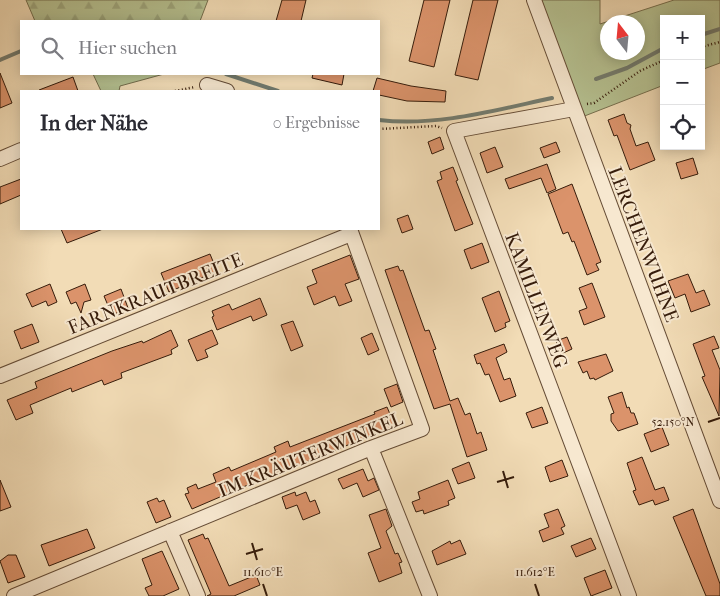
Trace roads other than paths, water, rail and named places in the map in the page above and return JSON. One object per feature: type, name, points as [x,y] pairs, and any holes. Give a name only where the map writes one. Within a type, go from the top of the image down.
[{"type":"street","name":"LERCHENWUHNE","points":[[534,0],[720,501]]},
{"type":"street","points":[[207,85],[224,90]]},
{"type":"street","name":"KAMILLENWEG","points":[[574,109],[454,131],[629,596]]},
{"type":"street","points":[[0,159],[20,150]]},
{"type":"street","name":"FARNKRAUTBREITE","points":[[0,376],[350,231]]},
{"type":"street","name":"IM KRÄUTERWINKEL","points":[[14,596],[371,448],[422,429],[350,231]]},
{"type":"street","points":[[371,448],[430,596]]},
{"type":"street","points":[[170,531],[198,596]]},
{"type":"waterway","points":[[705,34],[720,29]]},
{"type":"waterway","points":[[596,79],[627,68],[660,50]]},
{"type":"waterway","points":[[0,60],[20,51]]},
{"type":"waterway","points":[[229,75],[275,90]]},
{"type":"waterway","points":[[380,120],[401,122],[444,119],[488,112],[552,98]]}]
